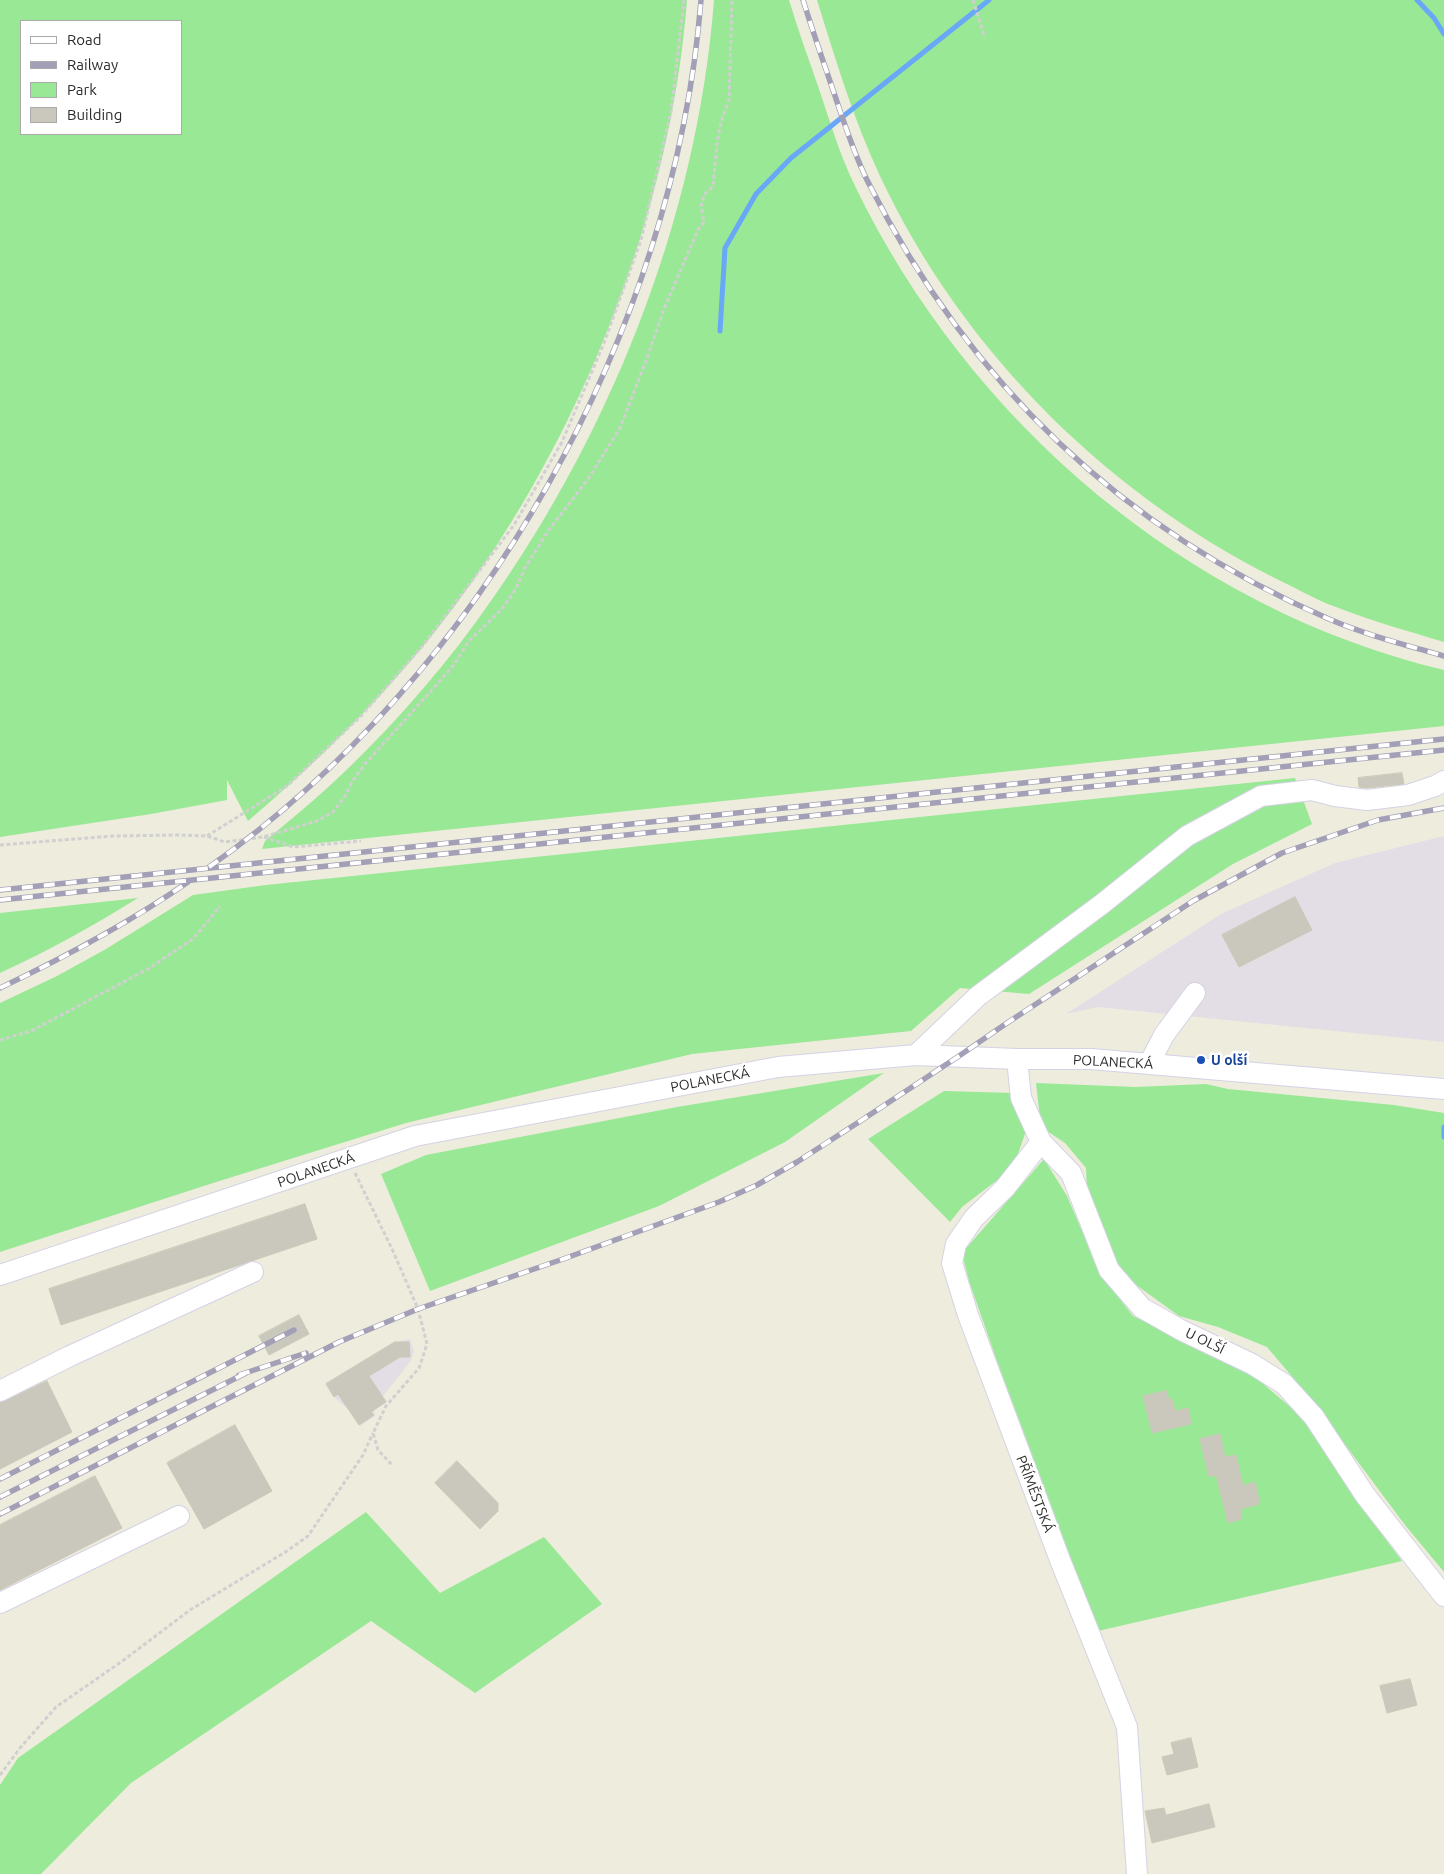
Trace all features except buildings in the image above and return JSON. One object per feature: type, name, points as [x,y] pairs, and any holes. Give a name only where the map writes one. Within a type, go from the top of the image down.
[{"type":"street","points":[[916,1055],[978,996],[1102,904],[1187,836],[1261,796],[1312,790],[1335,796],[1367,800],[1408,795],[1444,781]]},
{"type":"street","points":[[1149,1064],[1164,1035],[1195,993]]},
{"type":"street","name":"POLANECKÁ","points":[[0,1275],[414,1136],[778,1066],[916,1055],[1017,1060],[1091,1059],[1444,1089]]},
{"type":"street","name":"U OLŠÍ","points":[[1017,1060],[1021,1098],[1041,1142],[1070,1173],[1108,1270],[1142,1308],[1181,1330],[1252,1364],[1284,1384],[1314,1417],[1365,1495],[1444,1596]]},
{"type":"street","name":"PŘÍMĚSTSKÁ","points":[[1041,1142],[1005,1188],[974,1218],[956,1244],[952,1263],[968,1315],[1057,1551],[1127,1727],[1137,1874]]},
{"type":"street","points":[[0,1391],[70,1356],[253,1272]]},
{"type":"street","points":[[0,1603],[179,1516]]},
{"type":"path","points":[[207,836],[287,786],[361,716],[424,644],[514,526],[562,442],[604,343],[641,240],[671,112],[684,0]]},
{"type":"path","points":[[0,845],[112,836],[178,834],[207,836],[225,842],[263,837],[317,821],[333,812],[365,764],[447,672],[469,641],[502,609],[516,590],[525,568],[548,532],[588,479],[620,428],[664,309],[698,230],[704,222],[701,206],[704,196],[713,186],[717,143],[728,100],[732,0]]},
{"type":"path","points":[[972,0],[985,38]]},
{"type":"path","points":[[263,837],[293,847],[361,841]]},
{"type":"path","points":[[0,1040],[31,1030],[148,969],[194,938],[220,906]]},
{"type":"path","points":[[0,1775],[20,1748],[56,1707],[121,1662],[190,1610],[287,1551],[308,1536],[363,1455],[386,1406],[419,1368],[427,1344],[418,1309],[393,1251],[348,1159]]},
{"type":"path","points":[[373,1433],[378,1450],[393,1466]]},
{"type":"shaded area","points":[[1444,836],[1444,1042],[1098,1007],[1066,1014],[1221,914],[1335,863]]},
{"type":"shaded area","points":[[410,1339],[414,1352],[410,1362],[383,1396],[387,1401],[374,1410],[375,1416],[360,1426],[351,1412],[333,1396],[326,1383],[395,1342]]},
{"type":"green space","points":[[0,0],[687,0],[678,80],[662,160],[640,240],[612,319],[579,396],[542,470],[500,541],[454,607],[382,693],[331,746],[248,821],[227,780],[227,800],[151,814],[0,837]]},
{"type":"green space","points":[[714,0],[789,0],[836,138],[855,186],[903,272],[959,353],[1024,427],[1096,494],[1175,552],[1260,602],[1350,641],[1444,670],[1444,726],[262,849],[265,841],[325,790],[366,751],[442,667],[476,622],[523,553],[566,481],[604,405],[638,327],[666,247],[688,166],[704,83]]},
{"type":"green space","points":[[817,0],[1444,0],[1444,642],[1325,603],[1227,552],[1165,512],[1105,466],[1050,416],[1000,361],[954,303],[914,240],[879,174],[861,131]]},
{"type":"green space","points":[[1295,778],[1312,824],[1233,864],[1029,994],[960,988],[911,1031],[692,1054],[406,1123],[0,1252],[0,1003],[57,976],[106,949],[193,895],[266,885]]},
{"type":"green space","points":[[138,898],[70,938],[0,973],[0,913]]},
{"type":"green space","points":[[884,1073],[785,1142],[659,1206],[430,1291],[381,1174],[426,1155],[677,1107]]},
{"type":"green space","points":[[1036,1083],[1135,1087],[1206,1084],[1228,1089],[1394,1105],[1444,1113],[1444,1572],[1405,1525],[1311,1399],[1267,1347],[1218,1327],[1179,1316],[1121,1274],[1087,1191],[1086,1168],[1065,1143],[1041,1127]]},
{"type":"green space","points":[[944,1091],[1013,1093],[1027,1128],[1013,1168],[962,1207],[950,1222],[868,1139]]},
{"type":"green space","points":[[1044,1159],[1067,1196],[1091,1252],[1115,1293],[1133,1316],[1247,1370],[1302,1417],[1353,1496],[1402,1561],[1098,1631],[997,1361],[969,1281],[962,1253]]},
{"type":"green space","points":[[366,1512],[440,1593],[544,1537],[602,1604],[475,1693],[371,1621],[131,1783],[41,1874],[0,1874],[0,1785],[18,1758]]},
{"type":"waterway","points":[[720,331],[725,248],[756,194],[791,158],[989,0]]},
{"type":"waterway","points":[[1417,0],[1434,18],[1444,34]]},
{"type":"waterway","points":[[1444,1127],[1444,1137]]},
{"type":"railway","points":[[209,867],[307,789],[397,698],[477,596],[547,486],[606,369],[651,248],[684,124],[701,0]]},
{"type":"railway","points":[[803,0],[858,159],[868,182],[909,255],[954,323],[1004,385],[1059,442],[1119,494],[1184,541],[1254,583],[1343,625],[1444,656]]},
{"type":"railway","points":[[0,890],[1444,739]]},
{"type":"railway","points":[[0,900],[1444,750]]},
{"type":"railway","points":[[0,1514],[339,1342],[418,1309],[566,1258],[719,1202],[757,1185],[862,1120],[1193,901],[1282,853],[1378,820],[1444,808]]},
{"type":"railway","points":[[0,988],[96,939],[143,912],[188,882]]},
{"type":"railway","points":[[0,1479],[294,1330]]},
{"type":"railway","points":[[239,1375],[306,1353]]},
{"type":"railway","points":[[0,1497],[246,1373]]},
{"type":"place","name":"U olší","points":[[1201,1060]]}]
